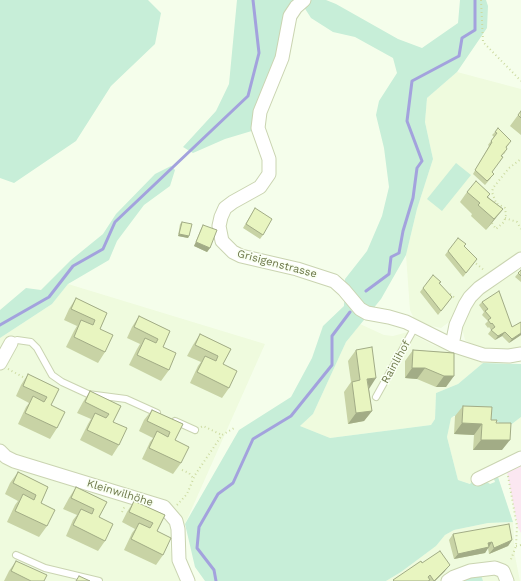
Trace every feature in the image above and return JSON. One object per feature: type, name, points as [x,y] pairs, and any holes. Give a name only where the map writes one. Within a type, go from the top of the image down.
[{"type":"street","name":"Grisigenstrasse","points":[[304,0],[296,7],[290,16],[282,58],[260,112],[258,128],[269,159],[269,174],[260,187],[225,208],[220,221],[220,236],[225,244],[236,254],[318,274],[334,281],[344,290],[360,309],[368,313],[389,317],[415,327],[452,345],[483,355],[509,356],[521,354]]},
{"type":"street","points":[[452,345],[456,325],[470,296],[521,259]]},
{"type":"street","points":[[3,366],[11,343]]},
{"type":"street","name":"Kleinwilhöhe","points":[[0,451],[6,457],[14,461],[164,507],[176,521],[178,529],[179,560],[188,581]]},
{"type":"street","points":[[478,479],[521,458]]},
{"type":"street","points":[[448,581],[470,571],[495,568],[505,576]]},
{"type":"lane","name":"Rainlihof","points":[[376,397],[415,327]]},
{"type":"lane","points":[[11,343],[17,340],[31,342],[37,348],[52,375],[62,382],[88,394],[126,399],[195,430]]},
{"type":"lane","points":[[16,555],[45,568],[99,581]]},
{"type":"path","points":[[481,0],[483,42],[521,81]]},
{"type":"path","points":[[492,223],[496,229],[506,215],[505,208],[496,203],[492,192],[509,168],[521,159]]},
{"type":"path","points":[[505,218],[517,222],[521,229]]},
{"type":"path","points":[[474,261],[488,275]]},
{"type":"path","points":[[3,366],[23,377]]},
{"type":"path","points":[[176,506],[187,494],[193,478],[222,435],[236,427]]},
{"type":"path","points":[[208,428],[222,435]]},
{"type":"path","points":[[182,470],[189,473],[193,478]]},
{"type":"path","points":[[505,576],[516,546],[517,526],[508,474]]},
{"type":"path","points":[[516,546],[521,545]]},
{"type":"shaded area","points":[[0,0],[148,0],[161,13],[155,44],[111,86],[76,141],[14,183],[0,178]]},
{"type":"shaded area","points":[[237,0],[300,0],[255,130],[225,139],[193,153],[183,147],[216,111],[229,84]]},
{"type":"shaded area","points":[[309,0],[326,0],[336,4],[398,39],[422,48],[458,23],[460,0],[486,0],[488,6],[487,28],[457,72],[427,98],[425,122],[433,159],[417,209],[406,255],[381,299],[346,342],[313,414],[300,426],[330,438],[431,425],[435,419],[436,393],[458,384],[483,363],[521,364],[521,417],[504,430],[498,430],[499,422],[488,421],[467,415],[454,416],[451,418],[447,437],[458,480],[470,484],[472,482],[480,486],[487,482],[490,484],[495,482],[494,479],[498,477],[513,522],[488,523],[454,530],[445,535],[436,546],[401,572],[386,581],[205,581],[195,567],[185,524],[239,430],[291,397],[312,358],[323,326],[344,306],[345,279],[367,251],[382,216],[389,187],[384,148],[376,115],[379,101],[397,73],[393,58],[355,37],[333,32],[311,18],[302,4]]},
{"type":"shaded area","points":[[457,72],[521,89],[521,349],[510,350],[476,347],[465,340],[462,328],[449,322],[441,328],[431,326],[429,328],[415,321],[410,310],[406,255],[417,209],[433,159],[425,122],[427,98]]},
{"type":"shaded area","points":[[456,163],[471,175],[442,211],[427,199]]},
{"type":"shaded area","points":[[171,166],[175,170],[170,186],[144,205],[117,241],[109,260],[68,284],[52,304],[0,338],[0,310],[26,288],[41,290],[71,260],[103,234],[116,214],[155,174]]},
{"type":"shaded area","points":[[68,284],[265,344],[185,524],[169,541],[173,565],[180,581],[0,581],[0,338],[52,304]]},
{"type":"shaded area","points":[[360,324],[384,335],[393,336],[408,332],[433,345],[483,363],[458,384],[436,393],[435,419],[431,425],[330,438],[300,426],[313,414],[346,342]]},
{"type":"shaded area","points":[[467,415],[499,422],[498,430],[504,430],[521,417],[521,450],[495,463],[496,466],[470,479],[472,482],[471,484],[458,480],[447,437],[451,417]]},
{"type":"shaded area","points":[[521,464],[521,533],[518,528],[507,472]]},
{"type":"shaded area","points":[[513,522],[515,556],[520,581],[386,581],[401,572],[436,546],[445,535],[454,530],[488,523]]},
{"type":"shaded area","points":[[481,575],[483,581],[460,581],[463,579]]},
{"type":"building","points":[[521,111],[521,118],[518,115]]},
{"type":"building","points":[[498,128],[511,141],[501,156],[503,157],[492,172],[494,174],[487,181],[475,170],[497,133],[495,132]]},
{"type":"building","points":[[476,181],[490,194],[487,197],[503,209],[494,219],[478,205],[480,203],[467,192]]},
{"type":"building","points":[[255,208],[272,219],[263,235],[246,224]]},
{"type":"building","points":[[182,222],[192,224],[189,236],[179,234]]},
{"type":"building","points":[[203,225],[217,230],[210,248],[196,242]]},
{"type":"building","points":[[458,238],[466,244],[464,246],[477,259],[466,273],[448,251]]},
{"type":"building","points":[[433,275],[441,282],[439,283],[452,297],[441,311],[423,288]]},
{"type":"building","points":[[499,291],[512,327],[521,322],[521,333],[512,339],[505,332],[498,336],[491,330],[495,327],[488,320],[491,318],[485,311],[488,309],[482,302]]},
{"type":"building","points":[[76,298],[107,313],[100,329],[113,335],[105,352],[74,337],[81,320],[93,325],[95,320],[71,309]]},
{"type":"building","points":[[139,316],[170,331],[163,347],[176,353],[169,370],[137,355],[145,338],[156,343],[158,339],[134,327]]},
{"type":"building","points":[[200,334],[231,349],[223,364],[237,371],[229,388],[197,372],[205,356],[216,361],[218,356],[195,345]]},
{"type":"building","points":[[372,347],[376,378],[367,379],[372,411],[356,413],[352,382],[360,380],[356,350]]},
{"type":"building","points":[[413,350],[454,353],[454,376],[444,376],[425,368],[412,368]]},
{"type":"building","points":[[28,374],[59,389],[51,405],[65,412],[57,428],[25,413],[33,396],[44,402],[47,397],[23,386]]},
{"type":"building","points":[[90,391],[121,406],[113,422],[127,428],[119,445],[87,430],[95,413],[106,418],[109,414],[85,402]]},
{"type":"building","points":[[463,406],[492,407],[491,420],[497,420],[496,423],[511,423],[510,440],[481,440],[482,424],[462,423]]},
{"type":"building","points":[[152,410],[183,424],[175,440],[189,447],[181,463],[149,448],[157,431],[168,437],[170,432],[147,421]]},
{"type":"building","points":[[18,472],[48,487],[41,503],[55,510],[47,526],[15,511],[23,494],[34,500],[36,495],[13,483]]},
{"type":"building","points":[[76,487],[107,502],[99,517],[113,524],[105,541],[73,525],[81,509],[92,514],[94,509],[71,498]]},
{"type":"building","points":[[134,501],[165,515],[157,531],[171,538],[163,555],[131,539],[139,523],[150,528],[153,523],[129,512]]},
{"type":"building","points":[[509,524],[512,540],[494,548],[492,542],[488,543],[489,547],[458,554],[453,534]]},
{"type":"building","points":[[440,551],[450,565],[434,581],[430,575],[428,577],[430,580],[428,581],[393,580],[421,561],[422,563]]},
{"type":"building","points":[[16,561],[47,575],[44,581],[31,581],[11,571]]},
{"type":"building","points":[[79,576],[90,581],[76,581]]},
{"type":"waterway","points":[[0,325],[49,297],[73,266],[103,249],[115,222],[248,96],[259,53],[253,0]]},
{"type":"waterway","points":[[366,291],[389,274],[391,257],[399,253],[403,231],[413,198],[417,168],[422,161],[407,121],[412,81],[459,56],[462,38],[475,30],[475,0]]},
{"type":"waterway","points":[[216,581],[214,570],[197,548],[199,527],[218,494],[233,483],[253,439],[291,416],[332,365],[332,336],[350,312]]}]
